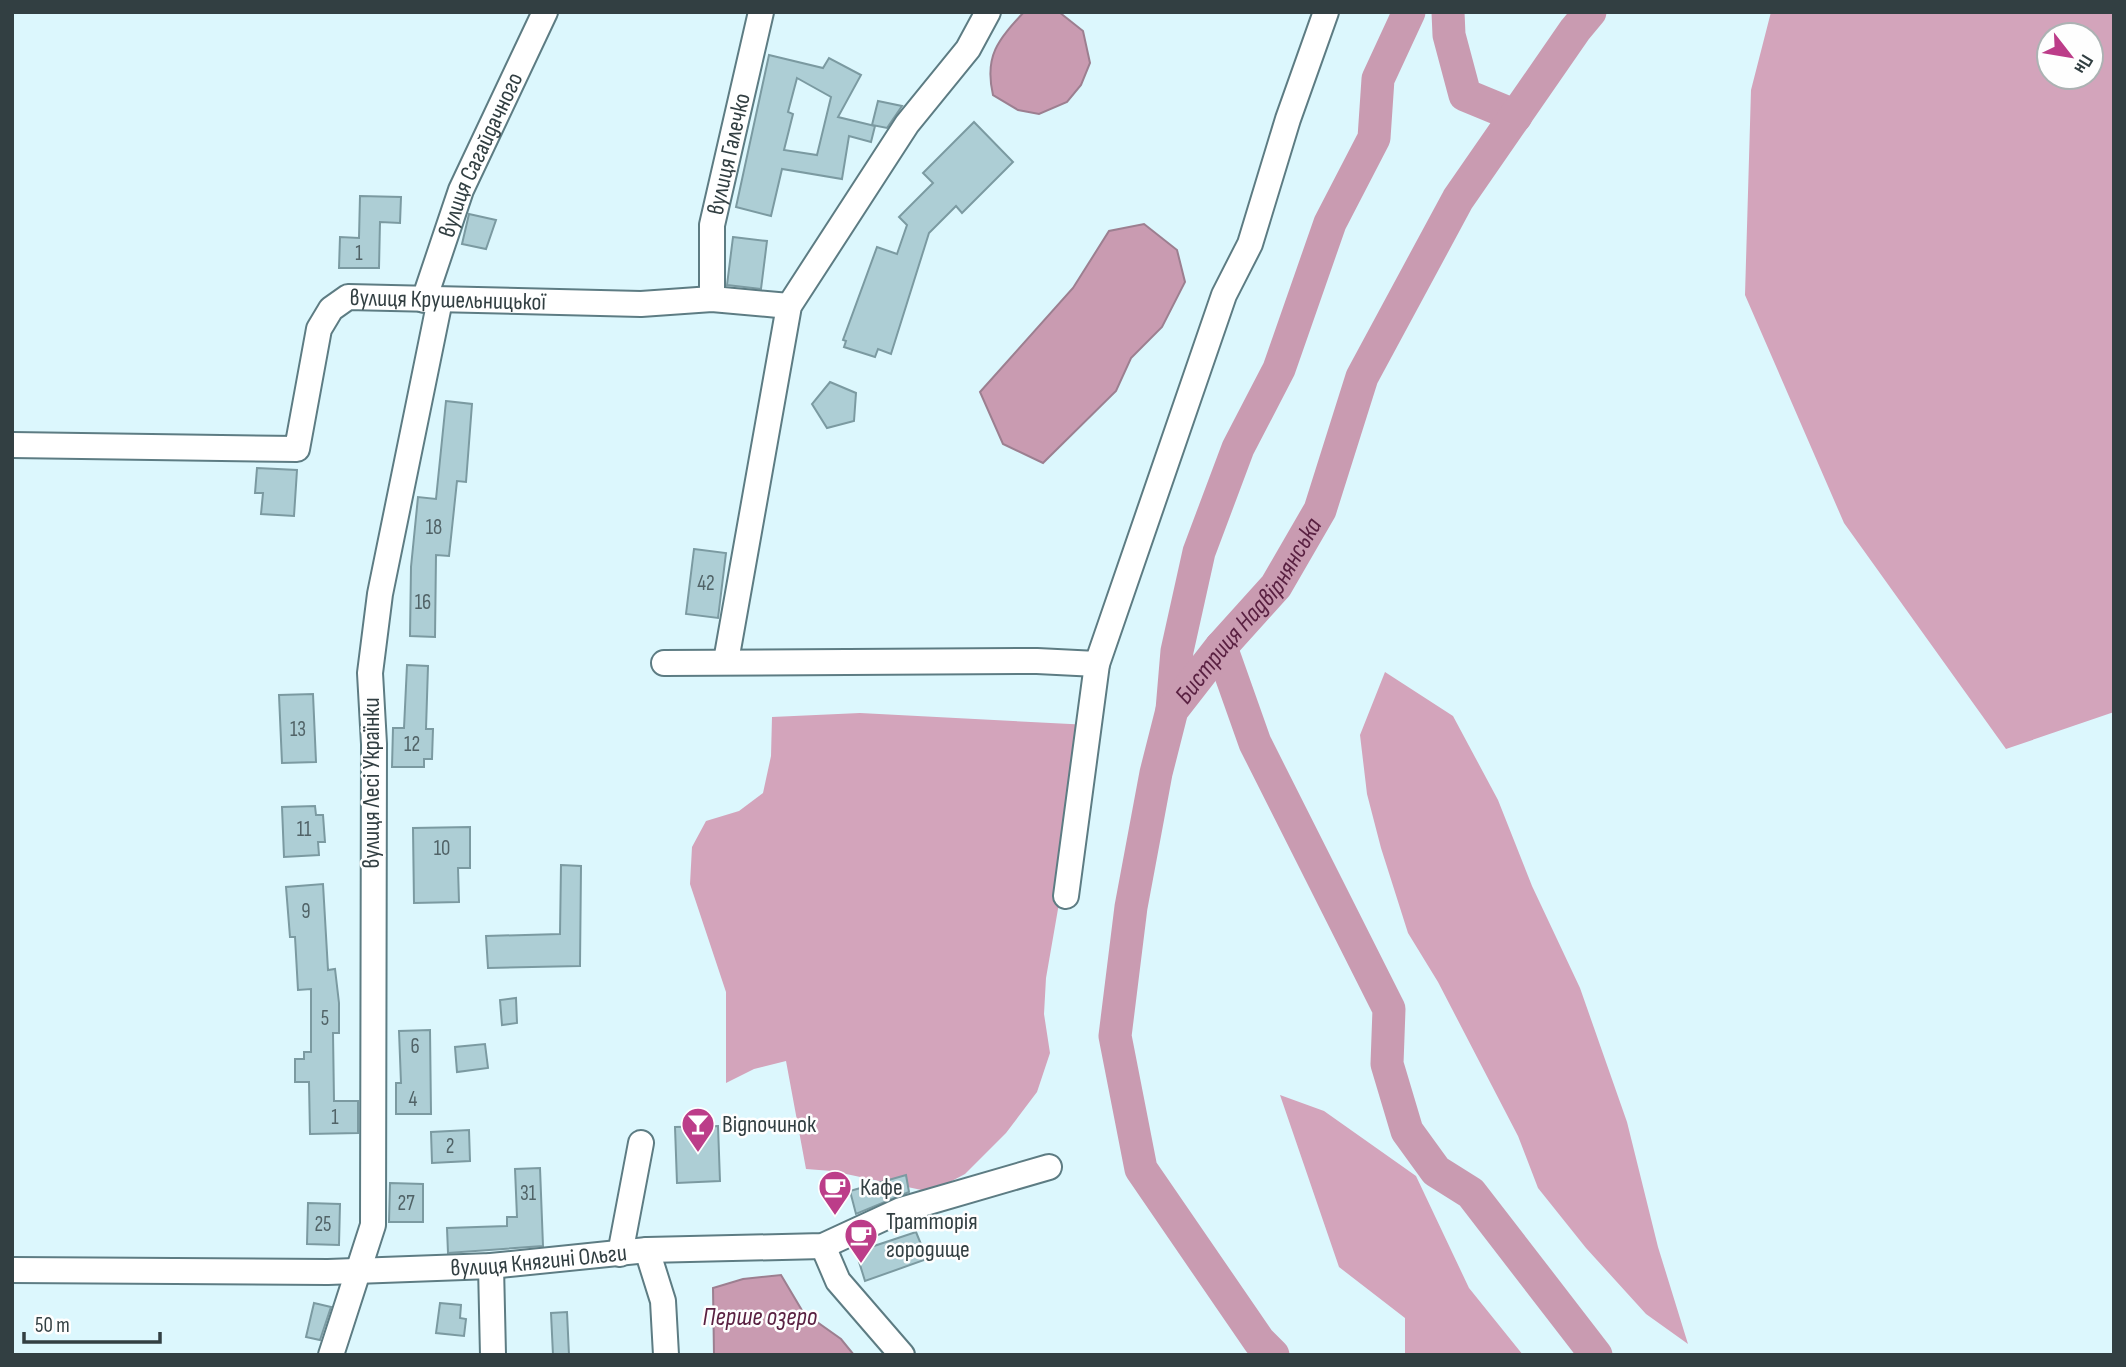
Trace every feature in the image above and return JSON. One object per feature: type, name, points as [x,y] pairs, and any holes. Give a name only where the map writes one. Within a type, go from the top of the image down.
[{"type":"street","name":"вулиця Сагайдачного","points":[[432,300],[461,190],[545,12]]},
{"type":"street","name":"вулиця Галечко","points":[[712,299],[712,225],[761,12]]},
{"type":"street","points":[[726,661],[789,306],[907,124],[968,49],[988,12]]},
{"type":"street","points":[[1066,896],[1097,664],[1224,295],[1250,243],[1288,118],[1326,12]]},
{"type":"street","name":"вулиця Крушельницької","points":[[12,445],[297,449],[318,329],[331,309],[348,297],[642,304],[712,299],[789,306]]},
{"type":"street","name":"вулиця Лесі Українки","points":[[331,1355],[373,1225],[374,744],[370,673],[380,594],[432,300]]},
{"type":"street","points":[[664,663],[726,661],[1097,664]]},
{"type":"street","points":[[620,1254],[642,1143]]},
{"type":"street","name":"вулиця Княгині Ольги","points":[[12,1270],[141,1273],[360,1270],[491,1266],[647,1250],[823,1246],[901,1210],[1049,1167]]},
{"type":"street","points":[[823,1246],[838,1281],[902,1355]]},
{"type":"street","points":[[647,1250],[663,1301],[666,1355]]},
{"type":"street","points":[[491,1266],[493,1355]]},
{"type":"shaded area","points":[[1771,12],[2114,12],[2114,712],[2006,749],[1844,523],[1745,295],[1751,90]]},
{"type":"shaded area","points":[[1385,672],[1453,716],[1498,800],[1532,886],[1580,988],[1627,1122],[1658,1247],[1688,1344],[1646,1314],[1586,1248],[1538,1188],[1518,1136],[1438,982],[1408,933],[1367,794],[1360,735]]},
{"type":"shaded area","points":[[860,713],[1090,725],[1046,978],[1044,1014],[1050,1053],[1037,1092],[1006,1133],[965,1174],[931,1192],[832,1171],[806,1169],[786,1061],[754,1069],[726,1083],[726,992],[690,884],[692,847],[706,821],[739,811],[763,793],[771,756],[772,717]]},
{"type":"shaded area","points":[[1280,1095],[1324,1111],[1416,1176],[1469,1288],[1523,1355],[1405,1355],[1405,1318],[1339,1267]]},
{"type":"water","points":[[1024,12],[1059,12],[1083,31],[1090,63],[1081,85],[1067,102],[1039,114],[1018,110],[993,95],[990,70],[995,49]]},
{"type":"water","points":[[1144,224],[1177,250],[1185,282],[1162,327],[1131,358],[1116,391],[1043,463],[1003,444],[980,392],[1073,288],[1109,231]]},
{"type":"water","name":"Перше озеро","points":[[781,1275],[803,1312],[841,1339],[854,1355],[714,1355],[713,1288],[743,1279]]},
{"type":"building","points":[[769,55],[823,68],[829,58],[861,75],[838,117],[875,126],[871,142],[849,136],[842,179],[782,169],[771,216],[736,207]],"holes":[[[797,78],[831,97],[817,155],[784,150],[793,114],[788,112]]]},
{"type":"building","points":[[878,101],[902,106],[887,128],[872,125]]},
{"type":"building","points":[[974,122],[1013,162],[962,213],[956,206],[929,233],[891,354],[878,349],[875,357],[844,347],[846,341],[843,340],[877,247],[897,254],[907,225],[899,217],[933,183],[923,173]]},
{"type":"building","points":[[360,196],[401,197],[400,223],[380,222],[379,268],[339,268],[340,237],[359,238]]},
{"type":"building","points":[[469,214],[496,220],[486,249],[462,244]]},
{"type":"building","points":[[733,237],[767,241],[761,289],[727,285]]},
{"type":"building","points":[[830,382],[856,393],[854,421],[827,428],[812,404]]},
{"type":"building","points":[[446,401],[472,404],[466,482],[457,481],[449,556],[436,555],[435,637],[410,636],[411,567],[418,497],[436,499]]},
{"type":"building","points":[[257,468],[297,470],[294,516],[261,514],[263,493],[255,493]]},
{"type":"building","points":[[694,549],[726,553],[718,618],[686,614]]},
{"type":"building","points":[[407,665],[428,666],[426,729],[433,729],[432,759],[424,759],[424,767],[392,767],[393,728],[404,728]]},
{"type":"building","points":[[313,694],[316,762],[282,763],[279,695]]},
{"type":"building","points":[[315,806],[316,815],[323,815],[325,842],[318,842],[319,855],[284,857],[282,807]]},
{"type":"building","points":[[470,827],[470,868],[458,868],[459,902],[414,903],[413,828]]},
{"type":"building","points":[[561,865],[581,866],[580,966],[488,968],[486,936],[560,934]]},
{"type":"building","points":[[323,884],[328,970],[335,969],[339,1003],[339,1033],[333,1033],[334,1101],[358,1101],[358,1133],[310,1134],[309,1082],[295,1082],[295,1059],[304,1059],[304,1052],[311,1052],[311,989],[298,990],[295,937],[290,937],[286,887]]},
{"type":"building","points":[[516,998],[517,1023],[502,1025],[500,1000]]},
{"type":"building","points":[[430,1030],[431,1114],[396,1114],[396,1083],[401,1083],[399,1031]]},
{"type":"building","points":[[485,1044],[488,1068],[457,1072],[455,1047]]},
{"type":"building","name":"Відпочинок","points":[[718,1126],[720,1181],[677,1183],[675,1127]]},
{"type":"building","points":[[469,1130],[470,1161],[432,1163],[431,1132]]},
{"type":"building","points":[[540,1168],[543,1246],[448,1253],[447,1228],[507,1226],[507,1217],[517,1217],[515,1169]]},
{"type":"building","points":[[906,1175],[909,1192],[856,1214],[850,1191]]},
{"type":"building","points":[[390,1183],[423,1184],[423,1222],[389,1222]]},
{"type":"building","points":[[308,1203],[340,1204],[339,1245],[307,1244]]},
{"type":"building","points":[[916,1232],[927,1259],[865,1281],[856,1252]]},
{"type":"building","points":[[314,1303],[331,1307],[320,1340],[306,1337]]},
{"type":"building","points":[[440,1303],[461,1305],[460,1318],[466,1319],[464,1336],[436,1333]]},
{"type":"building","points":[[567,1312],[569,1355],[553,1355],[551,1313]]},
{"type":"waterway","points":[[1172,710],[1177,651],[1199,552],[1238,448],[1279,369],[1330,223],[1374,138],[1378,79],[1409,12]]},
{"type":"waterway","points":[[1448,12],[1449,35],[1465,95],[1516,116]]},
{"type":"waterway","name":"Бистриця Надвірнянська","points":[[1273,1355],[1259,1341],[1141,1169],[1115,1036],[1131,907],[1156,773],[1172,710],[1221,647],[1276,586],[1320,510],[1362,377],[1458,199],[1590,12]]},
{"type":"waterway","points":[[1221,647],[1255,743],[1389,1009],[1387,1064],[1407,1131],[1436,1171],[1471,1193],[1596,1355]]},
{"type":"place","name":"Відпочинок","points":[[698,1154]]},
{"type":"place","name":"Кафе","points":[[835,1217]]},
{"type":"place","name":"Тратторія городище","points":[[861,1265]]}]
